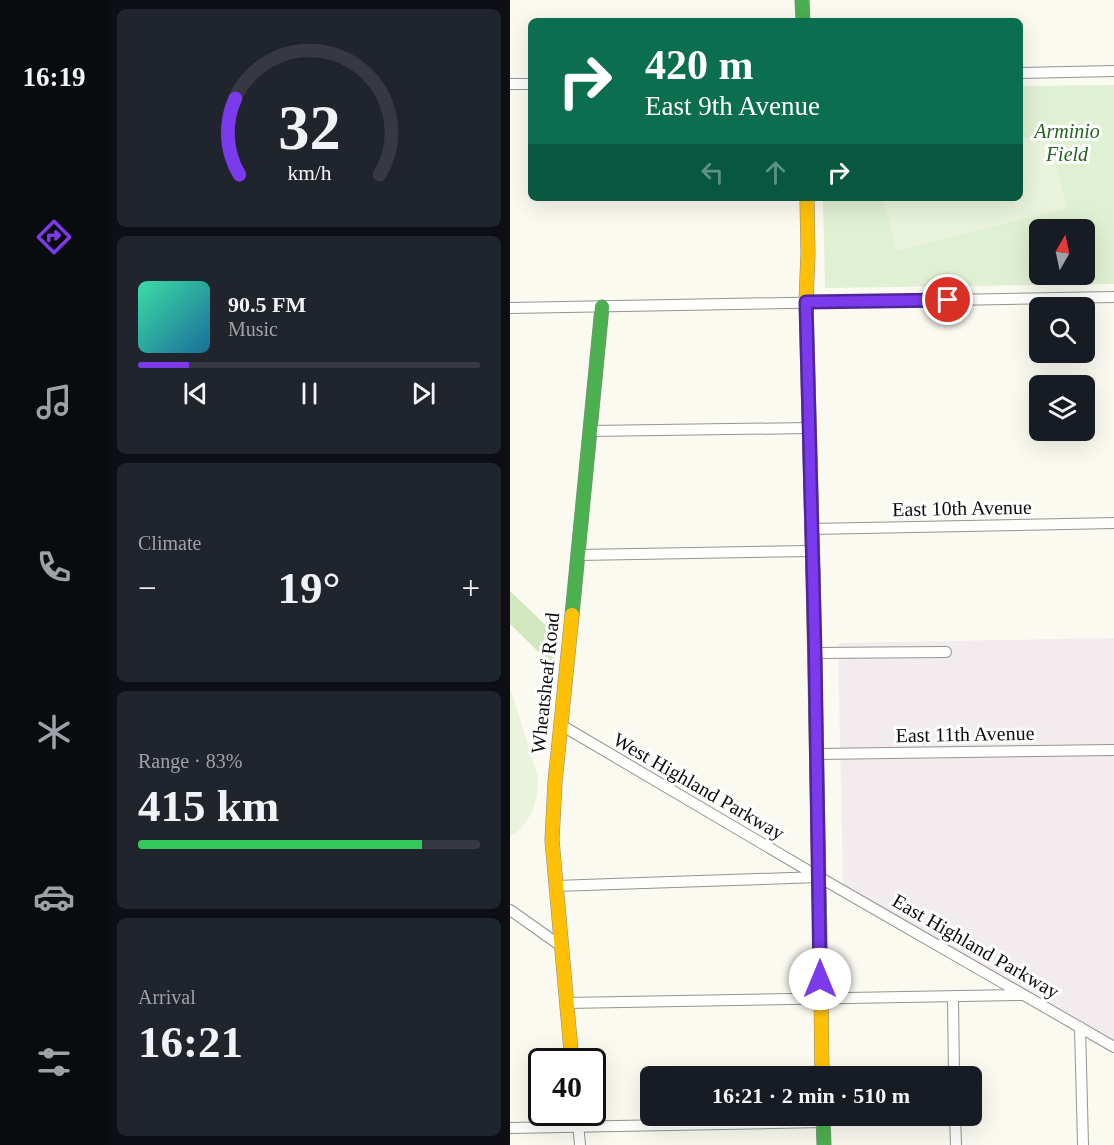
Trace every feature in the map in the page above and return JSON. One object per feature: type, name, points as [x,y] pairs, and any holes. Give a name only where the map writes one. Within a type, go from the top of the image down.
[{"type":"street","points":[[802,0],[803,18]]},
{"type":"street","points":[[1023,73],[1114,71]]},
{"type":"street","points":[[510,84],[528,84]]},
{"type":"street","points":[[807,201],[808,428],[815,653],[822,1066]]},
{"type":"street","points":[[510,309],[1114,297]]},
{"type":"street","name":"Wheatsheaf Road","points":[[571,1048],[552,840],[602,307]]},
{"type":"street","points":[[589,432],[808,428]]},
{"type":"street","name":"East 10th Avenue","points":[[811,529],[1114,522]]},
{"type":"street","points":[[578,555],[811,551]]},
{"type":"street","points":[[815,653],[946,652]]},
{"type":"street","name":"West Highland Parkway","points":[[561,725],[819,877]]},
{"type":"street","name":"East 11th Avenue","points":[[817,754],[1114,750]]},
{"type":"street","points":[[555,886],[819,877]]},
{"type":"street","name":"East Highland Parkway","points":[[819,877],[1114,1047]]},
{"type":"street","points":[[510,910],[561,946]]},
{"type":"street","points":[[566,1003],[1026,995]]},
{"type":"street","points":[[953,997],[954,1066]]},
{"type":"street","points":[[1080,1027],[1083,1145]]},
{"type":"street","points":[[606,1125],[640,1124]]},
{"type":"street","points":[[510,1128],[578,1126],[580,1145]]},
{"type":"street","points":[[823,1126],[824,1145]]},
{"type":"street","points":[[955,1126],[956,1145]]},
{"type":"shaded area","points":[[1114,638],[1114,1047],[843,887],[838,643]]},
{"type":"green space","name":"Arminio Field","points":[[1114,85],[1114,284],[1095,284],[1095,219],[1029,219],[1029,285],[1042,285],[825,288],[823,201],[1023,201],[1023,86]]},
{"type":"green space","points":[[1047,132],[1067,208],[897,251],[884,201],[1023,201],[1023,138]]},
{"type":"green space","points":[[510,591],[556,635],[555,668],[510,624]]},
{"type":"green space","points":[[510,687],[538,777],[538,786],[532,811],[523,825],[510,837]]},
{"type":"traffic: fast","points":[[802,0],[803,18]]},
{"type":"traffic: fast","points":[[572,615],[602,307]]},
{"type":"traffic: fast","points":[[813,572],[821,991]]},
{"type":"traffic: fast","points":[[823,1126],[824,1145]]},
{"type":"traffic: slow","points":[[807,201],[806,302],[813,572]]},
{"type":"traffic: slow","points":[[571,1048],[552,840],[555,782],[572,615]]},
{"type":"traffic: slow","points":[[821,991],[822,1066]]},
{"type":"route","points":[[820,979],[806,302],[948,300]]}]
